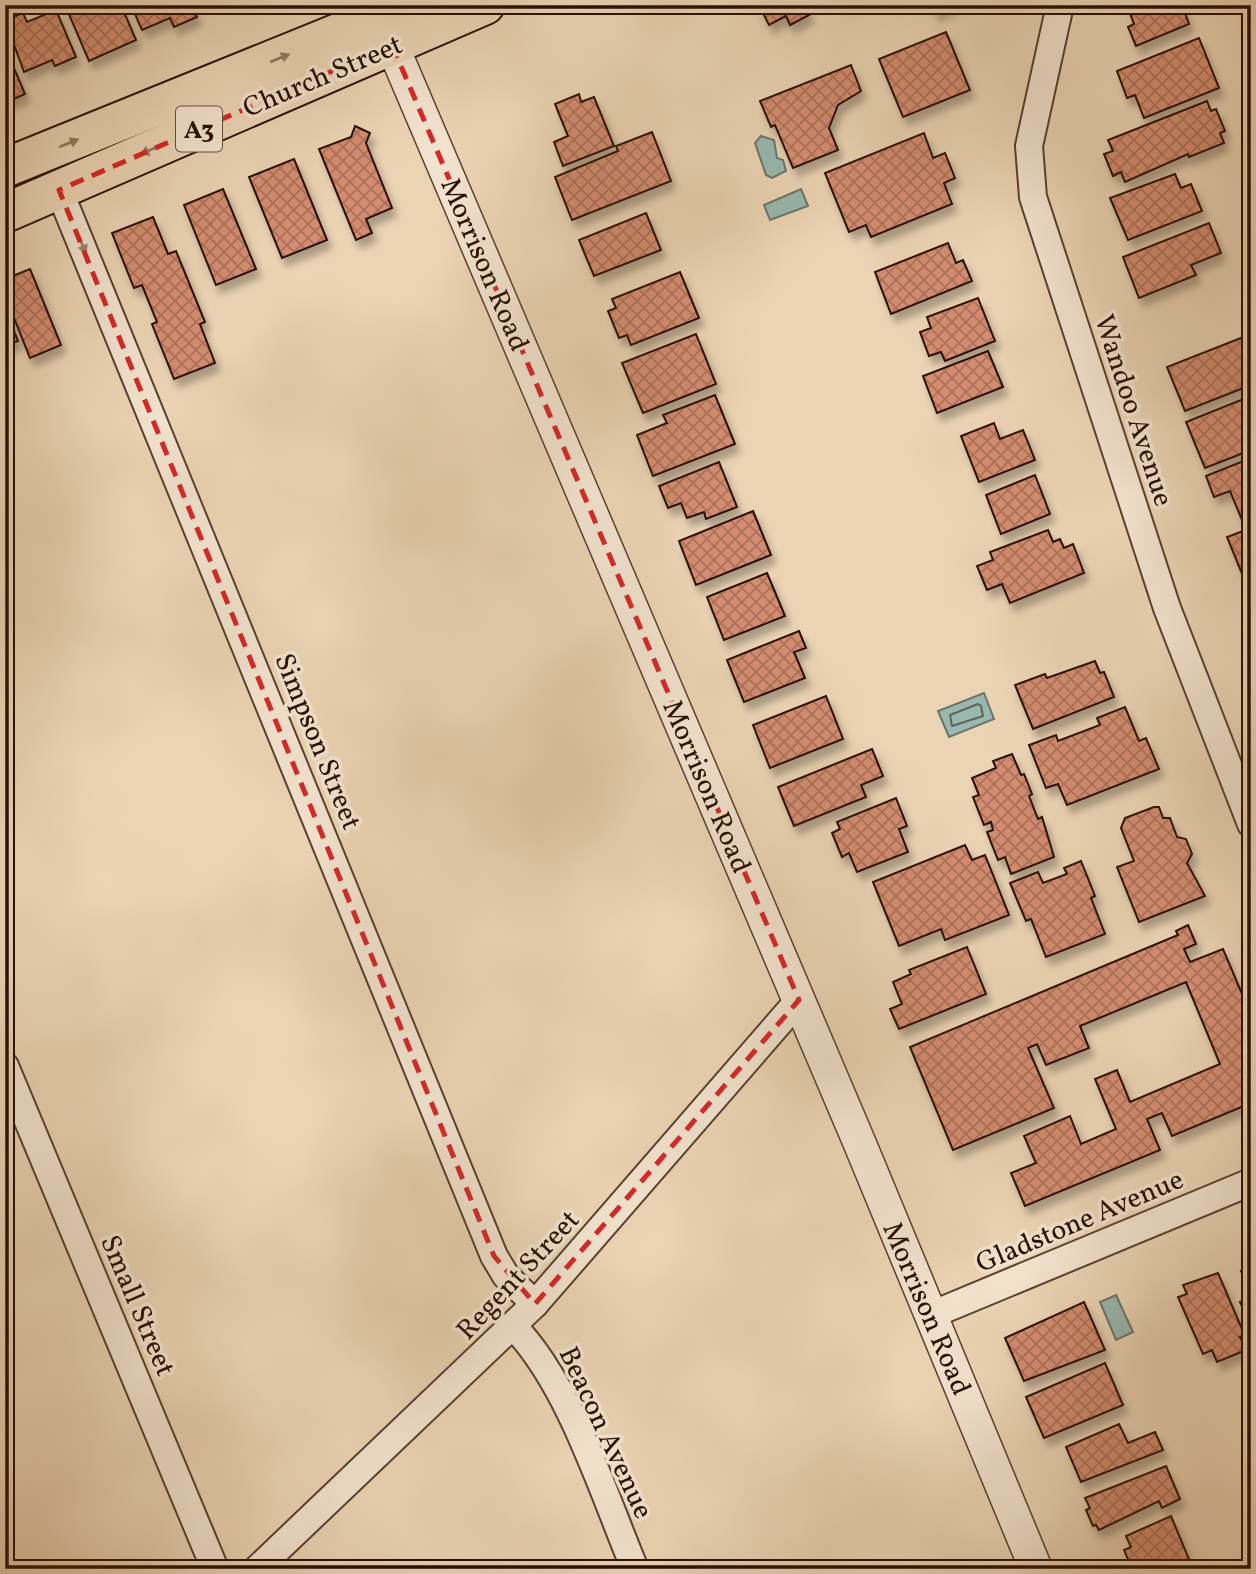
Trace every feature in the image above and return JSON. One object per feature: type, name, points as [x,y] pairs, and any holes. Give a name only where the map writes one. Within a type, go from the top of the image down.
[{"type":"highway","name":"Church Street","points":[[5,168],[388,18],[485,5]]},
{"type":"highway","name":"Church Street","points":[[5,213],[59,190],[388,18]]},
{"type":"street","name":"Wandoo Avenue","points":[[1060,5],[1029,146],[1033,197],[1167,608],[1251,824]]},
{"type":"street","name":"Morrison Road","points":[[388,18],[1036,1569]]},
{"type":"street","name":"Simpson Street","points":[[59,190],[494,1256],[506,1276],[536,1304]]},
{"type":"street","name":"Regent Street","points":[[257,1569],[536,1304],[799,1000]]},
{"type":"street","name":"Small Street","points":[[5,1066],[215,1569]]},
{"type":"street","name":"Gladstone Avenue","points":[[931,1315],[1251,1182]]},
{"type":"street","name":"Beacon Avenue","points":[[514,1327],[534,1348],[554,1379],[635,1569]]},
{"type":"highlighted area","points":[[392,45],[799,1000],[535,1304],[494,1256],[59,190]]},
{"type":"water","points":[[761,136],[774,140],[777,158],[783,160],[786,171],[772,178],[766,175],[755,143]]},
{"type":"water","points":[[801,189],[808,206],[770,220],[764,205]]},
{"type":"water","points":[[984,693],[994,719],[949,737],[938,711]]},
{"type":"water","points":[[1116,1295],[1133,1332],[1116,1340],[1100,1302]]},
{"type":"building","points":[[65,5],[121,5],[136,40],[89,61]]},
{"type":"building","points":[[131,5],[191,5],[197,17],[174,27],[170,18],[142,30]]},
{"type":"building","points":[[759,5],[804,5],[809,15],[790,25],[786,16],[769,25]]},
{"type":"building","points":[[932,5],[954,5],[935,13]]},
{"type":"building","points":[[1127,5],[1182,5],[1189,24],[1136,46],[1128,27],[1134,24]]},
{"type":"building","points":[[56,10],[76,57],[55,66],[52,60],[24,72],[5,20],[23,13],[27,22]]},
{"type":"building","points":[[946,32],[970,90],[903,117],[879,59]]},
{"type":"building","points":[[1199,38],[1219,88],[1144,118],[1135,95],[1127,98],[1117,71]]},
{"type":"building","points":[[5,47],[25,94],[5,103]]},
{"type":"building","points":[[851,65],[861,91],[838,105],[829,128],[838,150],[793,168],[775,125],[771,127],[760,101]]},
{"type":"building","points":[[579,94],[581,102],[594,97],[614,146],[563,166],[554,142],[568,136],[555,104]]},
{"type":"building","points":[[1207,101],[1211,111],[1216,109],[1225,131],[1220,133],[1224,143],[1189,157],[1188,154],[1125,182],[1121,172],[1113,176],[1104,154],[1113,151],[1108,140]]},
{"type":"building","points":[[355,126],[370,133],[366,143],[392,208],[366,219],[372,233],[356,240],[319,149],[351,137]]},
{"type":"building","points":[[652,132],[671,181],[572,220],[555,177],[618,151],[616,146]]},
{"type":"building","points":[[924,133],[933,158],[945,153],[955,178],[944,183],[952,204],[871,237],[866,225],[849,232],[825,173]]},
{"type":"building","points":[[294,159],[327,240],[282,258],[249,177]]},
{"type":"building","points":[[1175,174],[1181,188],[1191,184],[1202,211],[1128,240],[1110,198]]},
{"type":"building","points":[[223,189],[256,269],[216,285],[184,205]]},
{"type":"building","points":[[646,213],[661,250],[594,276],[579,240]]},
{"type":"building","points":[[153,217],[168,254],[176,251],[205,322],[200,324],[215,363],[174,379],[152,324],[157,322],[142,285],[134,288],[112,233]]},
{"type":"building","points":[[1209,223],[1221,253],[1191,265],[1196,275],[1139,298],[1123,257]]},
{"type":"building","points":[[948,243],[956,263],[963,260],[972,281],[891,314],[875,272]]},
{"type":"building","points":[[30,269],[61,345],[30,358],[5,295],[5,279]]},
{"type":"building","points":[[680,272],[699,318],[631,345],[627,335],[619,338],[608,311],[616,308],[612,299]]},
{"type":"building","points":[[978,298],[995,341],[945,361],[941,352],[929,356],[920,332],[931,328],[927,317]]},
{"type":"building","points":[[5,309],[18,341],[5,346]]},
{"type":"building","points":[[696,334],[716,384],[643,413],[622,363]]},
{"type":"building","points":[[1251,334],[1251,385],[1185,411],[1167,367]]},
{"type":"building","points":[[988,351],[1003,387],[937,413],[923,376]]},
{"type":"building","points":[[715,395],[735,444],[653,476],[637,435],[667,423],[663,415]]},
{"type":"building","points":[[1251,396],[1251,450],[1205,468],[1186,422]]},
{"type":"building","points":[[994,423],[1000,439],[1023,430],[1035,460],[979,482],[961,436]]},
{"type":"building","points":[[1251,458],[1251,516],[1242,520],[1230,491],[1214,497],[1206,476]]},
{"type":"building","points":[[719,462],[737,507],[706,519],[704,512],[687,518],[681,503],[668,508],[659,486]]},
{"type":"building","points":[[1035,475],[1050,514],[1001,534],[986,495]]},
{"type":"building","points":[[753,511],[771,555],[696,585],[679,541]]},
{"type":"building","points":[[1251,528],[1251,579],[1245,581],[1227,537]]},
{"type":"building","points":[[1048,530],[1053,542],[1060,539],[1064,548],[1073,544],[1084,573],[1010,603],[1002,584],[987,590],[977,566],[993,560],[990,552]]},
{"type":"building","points":[[767,573],[785,616],[724,640],[707,597]]},
{"type":"building","points":[[1251,584],[1251,616],[1243,588]]},
{"type":"building","points":[[799,631],[806,648],[794,652],[805,678],[744,702],[727,660]]},
{"type":"building","points":[[1095,661],[1100,673],[1104,672],[1114,697],[1033,729],[1015,685],[1045,674],[1047,678]]},
{"type":"building","points":[[826,696],[843,739],[770,768],[753,725]]},
{"type":"building","points":[[1125,707],[1139,741],[1146,738],[1159,769],[1067,805],[1058,784],[1046,788],[1029,745],[1056,735],[1058,741],[1100,725],[1097,718]]},
{"type":"building","points":[[872,749],[883,776],[861,785],[866,797],[794,826],[778,787]]},
{"type":"building","points":[[1012,754],[1032,794],[1029,796],[1038,819],[1042,817],[1054,857],[1011,874],[1005,857],[998,860],[987,832],[993,830],[991,822],[984,825],[973,797],[979,795],[972,778],[996,768],[993,761]]},
{"type":"building","points":[[896,798],[907,826],[899,829],[908,852],[857,872],[849,853],[842,857],[832,833],[840,829],[837,822]]},
{"type":"building","points":[[1159,807],[1163,818],[1170,818],[1177,837],[1186,839],[1192,854],[1187,863],[1205,896],[1139,922],[1117,867],[1134,861],[1121,828],[1125,818]]},
{"type":"building","points":[[965,845],[972,860],[985,855],[1009,915],[945,940],[941,929],[899,946],[873,882]]},
{"type":"building","points":[[1081,861],[1095,896],[1091,898],[1105,934],[1046,957],[1031,919],[1026,921],[1010,883],[1038,872],[1043,883],[1067,874],[1064,868]]},
{"type":"building","points":[[1188,925],[1196,944],[1184,949],[1190,962],[1223,949],[1251,1015],[1251,1103],[1172,1136],[1162,1113],[1147,1119],[1160,1150],[1025,1206],[1011,1173],[1036,1163],[1024,1136],[1070,1116],[1081,1144],[1116,1129],[1095,1079],[1117,1070],[1130,1102],[1220,1064],[1186,982],[1080,1026],[1089,1048],[1046,1065],[1037,1044],[1028,1048],[1054,1108],[953,1150],[910,1047],[1178,935],[1176,931]]},
{"type":"building","points":[[967,947],[986,994],[899,1029],[890,1009],[902,1004],[893,982],[911,974],[909,970]]},
{"type":"building","points":[[1251,1267],[1251,1295],[1241,1271]]},
{"type":"building","points":[[1218,1273],[1245,1336],[1240,1337],[1246,1350],[1217,1362],[1212,1350],[1203,1354],[1178,1297],[1187,1294],[1183,1285]]},
{"type":"building","points":[[1251,1298],[1251,1326],[1240,1302]]},
{"type":"building","points":[[1084,1302],[1105,1350],[1024,1381],[1005,1338]]},
{"type":"building","points":[[1105,1363],[1123,1405],[1044,1438],[1026,1397]]},
{"type":"building","points":[[1119,1424],[1128,1443],[1155,1432],[1163,1450],[1081,1482],[1066,1447]]},
{"type":"building","points":[[1166,1466],[1180,1499],[1162,1508],[1159,1501],[1099,1530],[1096,1525],[1093,1526],[1086,1510],[1090,1508],[1085,1498]]},
{"type":"building","points":[[1171,1516],[1191,1564],[1181,1569],[1132,1569],[1124,1550],[1131,1547],[1126,1536]]},
{"type":"building","points":[[1251,1547],[1251,1567],[1243,1550]]}]
